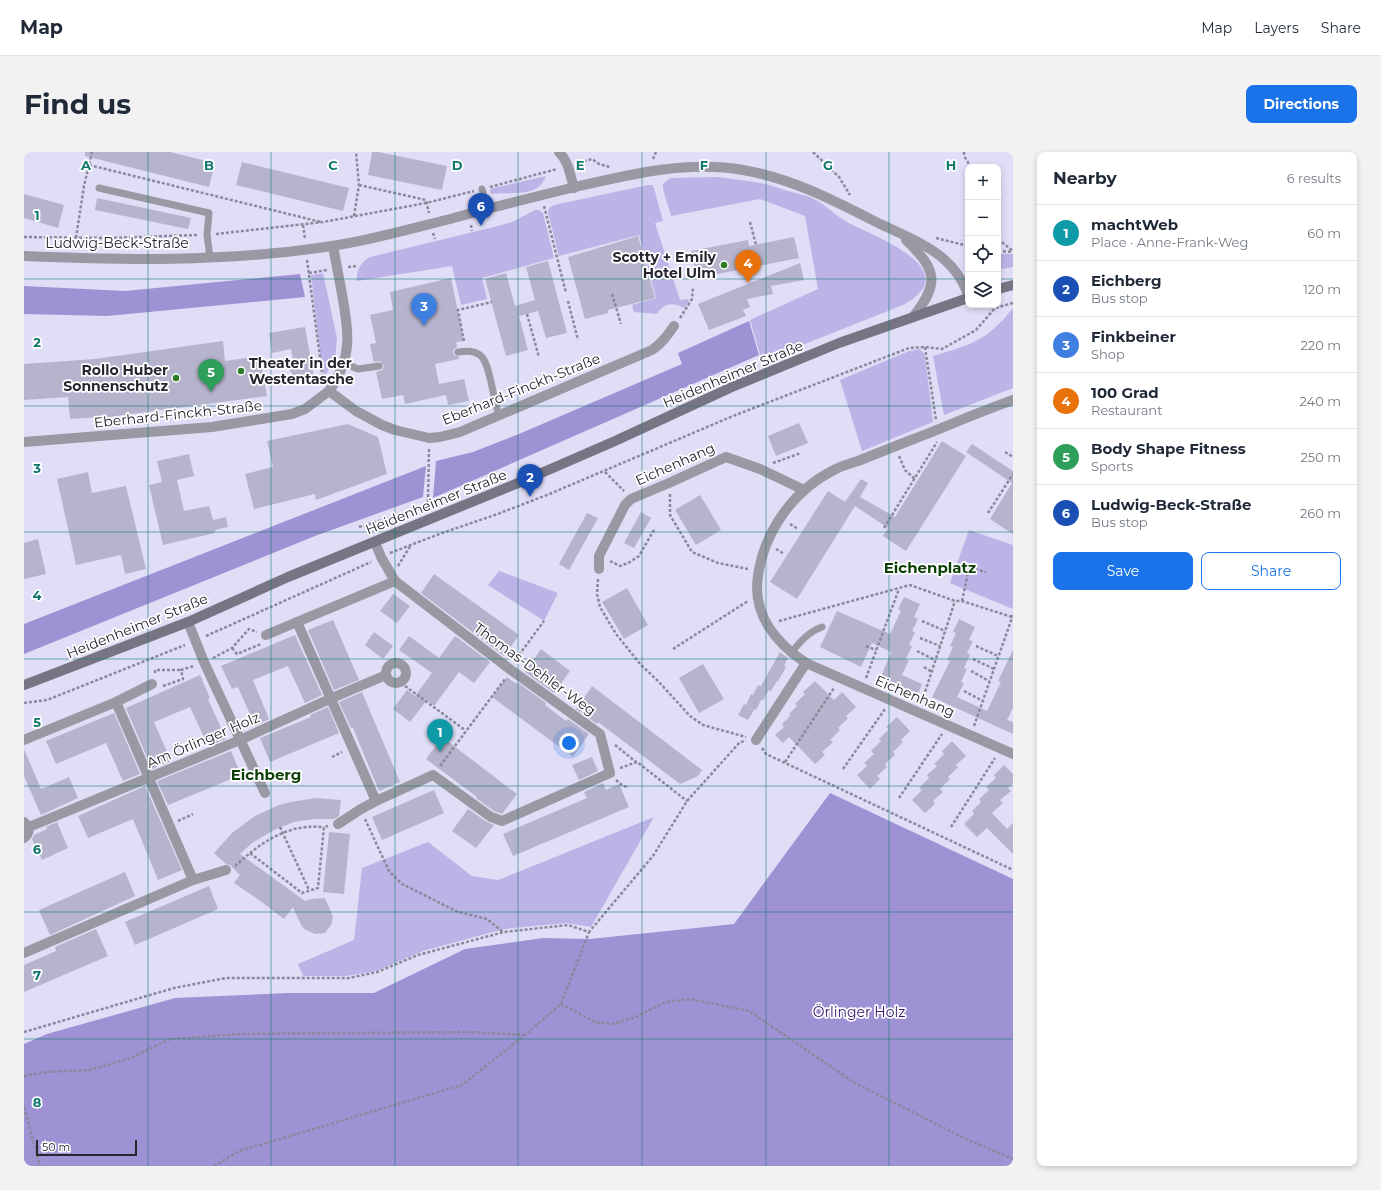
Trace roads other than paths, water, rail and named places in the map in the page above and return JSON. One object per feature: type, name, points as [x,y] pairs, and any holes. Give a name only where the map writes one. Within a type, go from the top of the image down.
[{"type":"main road","points":[[1001,288],[1013,285]]},
{"type":"main road","name":"Heidenheimer Straße","points":[[24,685],[188,622],[288,577],[523,481],[615,441],[732,387],[840,343],[913,318],[965,297]]},
{"type":"street","points":[[559,152],[566,160],[574,188]]},
{"type":"street","name":"Ludwig-Beck-Straße","points":[[24,256],[102,258],[210,257],[306,250],[392,234],[541,195],[655,170],[710,166],[745,170],[788,181],[830,199],[927,247],[948,262],[962,280],[965,288]]},
{"type":"street","name":"Ludwig-Beck-Straße","points":[[898,233],[922,258],[932,274],[931,286],[928,294],[922,306],[913,318]]},
{"type":"street","name":"Eberhard-Finckh-Straße","points":[[24,442],[212,427],[292,414],[305,409],[329,391],[338,379],[344,363],[348,341],[347,320],[333,246]]},
{"type":"street","name":"Eberhard-Finckh-Straße","points":[[329,391],[356,410],[382,425],[409,434],[429,438],[449,435],[652,350],[666,338],[674,326]]},
{"type":"street","name":"Eichenhang","points":[[1013,400],[832,470],[804,490],[795,498],[769,536],[758,571],[756,589],[767,624],[781,644],[790,653],[806,663],[840,679],[1013,754]]},
{"type":"street","name":"Eichenhang","points":[[599,569],[599,556],[625,505],[631,498],[670,483],[726,457],[804,490]]},
{"type":"street","name":"Thomas-Dehler-Weg","points":[[375,542],[393,578],[510,669],[600,734],[610,773],[502,821],[491,817],[433,775],[376,801]]},
{"type":"street","points":[[266,635],[393,578]]},
{"type":"street","points":[[188,622],[204,662],[265,793]]},
{"type":"street","points":[[297,622],[326,684],[376,801],[338,824]]},
{"type":"street","name":"Am Örlinger Holz","points":[[395,662],[401,664],[406,670],[406,677],[401,683],[395,684],[390,682],[386,675],[386,669],[395,662]]},
{"type":"street","points":[[756,740],[806,663]]},
{"type":"street","name":"Am Örlinger Holz","points":[[24,838],[29,832],[27,824],[150,778],[386,675]]},
{"type":"street","points":[[24,740],[116,702],[152,684]]},
{"type":"street","points":[[116,702],[193,880]]},
{"type":"street","points":[[24,953],[193,880],[226,870]]},
{"type":"lane","name":"Ludwig-Beck-Straße","points":[[99,188],[209,213],[207,235],[210,257]]},
{"type":"lane","points":[[482,189],[488,209]]},
{"type":"lane","points":[[458,352],[469,350],[481,356],[488,368],[495,404],[499,415]]},
{"type":"lane","points":[[344,363],[358,369],[379,366]]},
{"type":"lane","points":[[790,653],[803,638],[814,630],[822,627]]},
{"type":"place","name":"Ludwig-Beck-Straße","points":[[481,226]]},
{"type":"place","name":"Scotty + Emily Hotel Ulm","points":[[724,265]]},
{"type":"place","name":"100 Grad","points":[[748,283]]},
{"type":"place","name":"Finkbeiner","points":[[424,326]]},
{"type":"place","name":"Theater in der Westentasche","points":[[241,371]]},
{"type":"place","name":"Rollo Huber Sonnenschutz","points":[[176,378]]},
{"type":"place","name":"Body Shape Fitness","points":[[211,392]]},
{"type":"place","name":"Eichberg","points":[[530,497]]},
{"type":"place","name":"machtWeb","points":[[440,752]]},
{"type":"district","name":"Eichenplatz","points":[[930,567]]},
{"type":"district","name":"Eichberg","points":[[266,774]]},
{"type":"park label","name":"Örlinger Holz","points":[[859,1012]]}]
